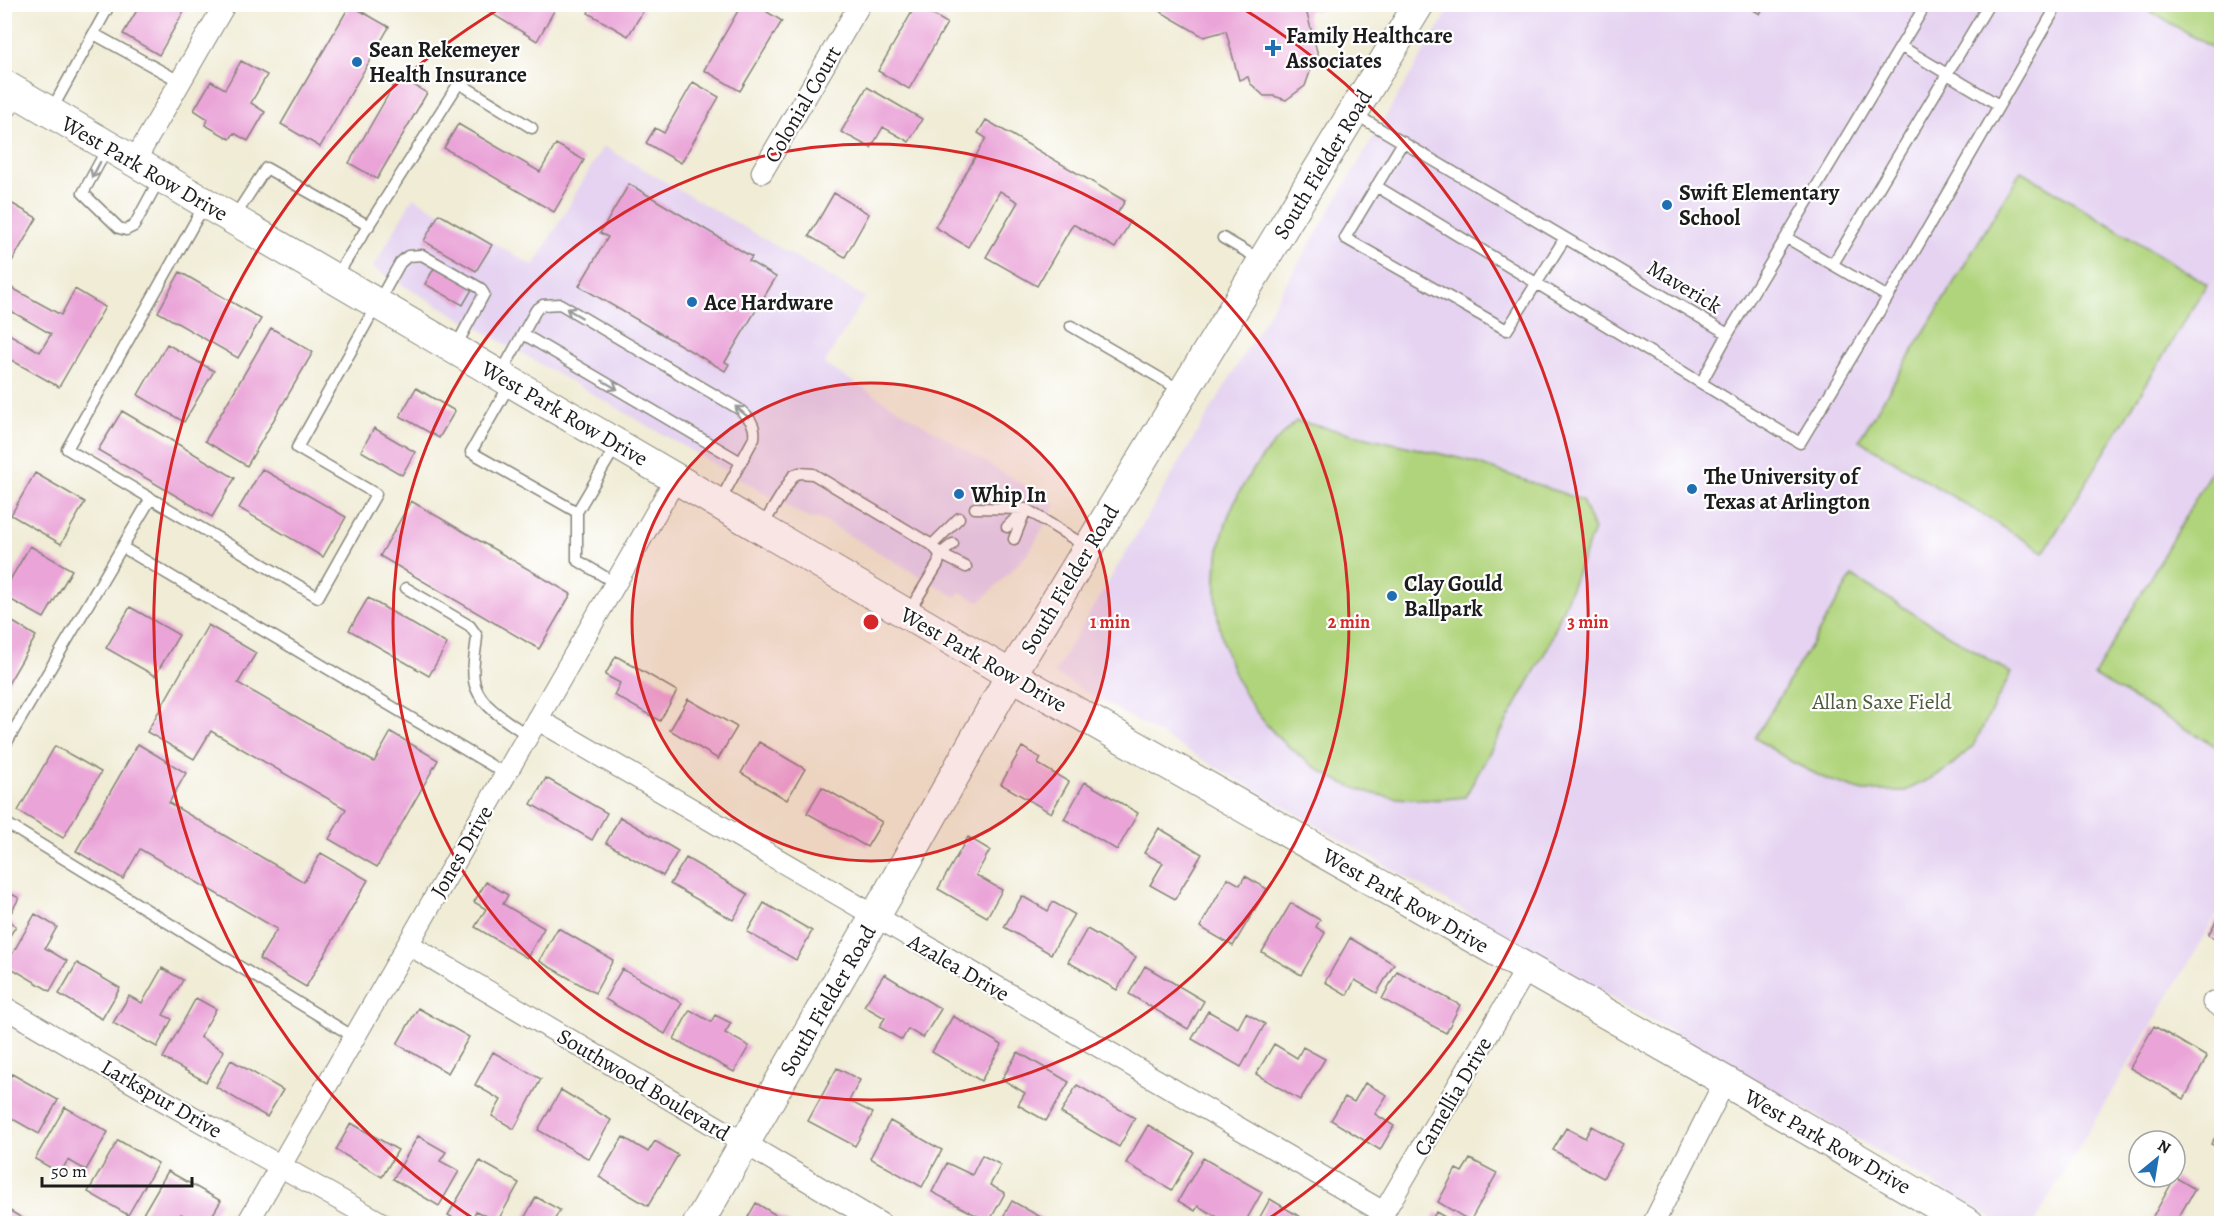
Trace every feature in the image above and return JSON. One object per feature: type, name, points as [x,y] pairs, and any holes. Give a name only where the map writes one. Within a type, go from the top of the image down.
[{"type":"main road","name":"South Fielder Road","points":[[698,1224],[1011,675],[1419,4]]},
{"type":"main road","name":"West Park Row Drive","points":[[9,96],[50,112],[1011,675],[1725,1081],[1969,1224]]},
{"type":"street","points":[[135,162],[225,4]]},
{"type":"street","name":"Colonial Court","points":[[762,172],[860,4]]},
{"type":"street","name":"Jones Drive","points":[[247,1224],[676,478]]},
{"type":"street","name":"Azalea Drive","points":[[532,728],[874,918],[1380,1218]]},
{"type":"street","name":"Southwood Boulevard","points":[[408,944],[881,1224]]},
{"type":"street","name":"Camellia Drive","points":[[1380,1218],[1527,968]]},
{"type":"street","name":"Larkspur Drive","points":[[4,1007],[383,1224]]},
{"type":"street","points":[[1653,1224],[1725,1081]]},
{"type":"lane","points":[[50,112],[110,4]]},
{"type":"lane","name":"Maverick","points":[[1353,113],[1728,334],[1926,4]]},
{"type":"lane","points":[[1833,264],[1989,4]]},
{"type":"lane","points":[[1377,186],[1800,443],[1888,297],[2058,4]]},
{"type":"lane","points":[[94,34],[181,82]]},
{"type":"lane","points":[[1902,47],[1999,105]]},
{"type":"lane","points":[[335,278],[459,83],[531,128]]},
{"type":"lane","points":[[1403,142],[1345,238],[1507,330],[1565,238]]},
{"type":"lane","points":[[108,146],[83,193],[119,228],[126,230],[134,226],[161,177]]},
{"type":"lane","points":[[232,219],[266,168],[369,226]]},
{"type":"lane","points":[[206,203],[67,449],[318,597],[376,494],[297,448],[400,263],[408,256],[422,255],[480,288],[484,294],[455,348]]},
{"type":"lane","points":[[1222,238],[1263,261]]},
{"type":"lane","points":[[1787,238],[1888,297]]},
{"type":"lane","points":[[577,512],[471,452],[506,378],[523,334],[536,310],[543,305],[560,304],[739,409],[750,419],[755,429],[754,438],[719,503]]},
{"type":"lane","points":[[1071,326],[1182,392]]},
{"type":"lane","points":[[523,334],[741,462]]},
{"type":"lane","points":[[1701,383],[1728,334]]},
{"type":"lane","points":[[615,584],[577,560],[577,512],[618,444]]},
{"type":"lane","points":[[760,528],[793,476],[800,473],[813,474],[932,545],[940,554],[966,567]]},
{"type":"lane","points":[[4,747],[151,498]]},
{"type":"lane","points":[[975,508],[1026,509],[1088,547]]},
{"type":"lane","points":[[1000,516],[1026,509]]},
{"type":"lane","points":[[1007,527],[1026,509]]},
{"type":"lane","points":[[1014,539],[1026,509]]},
{"type":"lane","points":[[932,545],[959,518]]},
{"type":"lane","points":[[908,615],[938,564],[940,554],[953,544]]},
{"type":"lane","points":[[122,547],[506,774]]},
{"type":"lane","points":[[940,554],[959,555]]},
{"type":"lane","points":[[406,588],[470,626],[477,636],[475,687],[486,704],[532,728]]},
{"type":"lane","points":[[4,822],[354,1037]]},
{"type":"shaded area","name":"The University of Texas at Arlington","points":[[1452,5],[2221,5],[2221,908],[2034,1223],[2001,1223],[1054,673]]},
{"type":"shaded area","points":[[603,146],[865,297],[824,364],[1056,505],[1028,554],[980,602],[960,592],[956,597],[819,518],[810,519],[373,268],[413,197],[534,266]]},
{"type":"green space","points":[[2139,5],[2221,5],[2221,53]]},
{"type":"green space","points":[[2021,171],[2207,284],[2044,552],[1859,440]]},
{"type":"green space","name":"Clay Gould Ballpark","points":[[1296,421],[1467,460],[1582,500],[1594,530],[1548,647],[1465,797],[1420,800],[1398,798],[1363,791],[1328,775],[1297,754],[1266,723],[1247,698],[1233,670],[1223,641],[1217,610],[1216,579],[1220,548],[1228,517],[1240,490],[1265,453]]},
{"type":"green space","points":[[2221,454],[2222,749],[2094,676]]},
{"type":"green space","name":"Allan Saxe Field","points":[[1852,576],[2011,673],[1973,746],[1945,771],[1905,791],[1863,791],[1826,779],[1792,762],[1755,738]]},
{"type":"building","points":[[150,4],[188,4],[159,55],[123,34],[140,5],[147,9]]},
{"type":"building","points":[[476,4],[548,4],[555,9],[537,41]]},
{"type":"building","points":[[592,4],[635,4],[644,10],[628,36],[588,13]]},
{"type":"building","points":[[742,4],[754,4],[782,21],[740,91],[704,70]]},
{"type":"building","points":[[1743,4],[1765,4],[1760,14]]},
{"type":"building","points":[[350,5],[389,27],[320,147],[281,124]]},
{"type":"building","points":[[916,5],[947,23],[909,89],[878,71]]},
{"type":"building","name":"Family Healthcare Associates","points":[[1149,5],[1322,5],[1317,12],[1311,8],[1307,14],[1319,59],[1310,61],[1312,66],[1305,86],[1286,100],[1264,96],[1250,83],[1248,77],[1239,80],[1226,31],[1204,37]]},
{"type":"building","points":[[241,61],[267,75],[251,103],[265,112],[248,141],[234,133],[230,139],[205,125],[208,119],[194,110],[211,81],[225,89]]},
{"type":"building","points":[[399,76],[427,93],[377,179],[349,163]]},
{"type":"building","points":[[693,82],[719,97],[681,163],[646,143],[655,128],[664,133]]},
{"type":"building","points":[[867,87],[922,119],[909,142],[883,127],[871,148],[841,132]]},
{"type":"building","points":[[986,120],[1125,201],[1117,214],[1130,222],[1115,248],[1073,224],[1037,286],[986,257],[1018,202],[1000,191],[968,247],[935,227],[986,138],[978,133]]},
{"type":"building","points":[[458,124],[540,172],[556,144],[584,160],[554,212],[444,148]]},
{"type":"building","points":[[629,184],[752,257],[749,261],[776,277],[725,362],[729,364],[725,371],[579,286],[608,237],[600,233]]},
{"type":"building","points":[[834,193],[869,214],[845,257],[809,236]]},
{"type":"building","points":[[4,199],[37,218],[8,268],[4,266]]},
{"type":"building","points":[[439,214],[492,245],[476,271],[424,241]]},
{"type":"building","points":[[436,265],[474,286],[463,305],[425,284]]},
{"type":"building","points":[[180,272],[261,319],[238,358],[158,312]]},
{"type":"building","points":[[12,288],[61,315],[75,289],[105,307],[59,387],[4,356],[4,331],[40,352],[51,334],[4,307],[4,301]]},
{"type":"building","points":[[271,328],[313,352],[247,466],[205,441]]},
{"type":"building","points":[[167,344],[214,371],[184,422],[138,395]]},
{"type":"building","points":[[416,388],[455,411],[439,438],[400,416]]},
{"type":"building","points":[[122,411],[235,478],[212,517],[98,450]]},
{"type":"building","points":[[374,428],[415,452],[402,475],[361,451]]},
{"type":"building","points":[[262,469],[346,517],[323,557],[239,508]]},
{"type":"building","points":[[35,473],[85,502],[61,544],[11,515]]},
{"type":"building","points":[[411,501],[571,594],[539,649],[380,556]]},
{"type":"building","points":[[30,546],[72,570],[44,618],[4,596],[4,590]]},
{"type":"building","points":[[368,598],[447,644],[429,676],[349,630]]},
{"type":"building","points":[[130,607],[179,635],[155,676],[106,648]]},
{"type":"building","points":[[13,622],[36,636],[4,691],[4,637]]},
{"type":"building","points":[[208,625],[256,653],[238,683],[374,762],[391,732],[438,760],[377,867],[329,839],[346,809],[211,731],[194,759],[147,732]]},
{"type":"building","points":[[616,656],[677,691],[660,721],[614,695],[620,683],[605,675]]},
{"type":"building","points":[[688,699],[737,727],[718,759],[670,730]]},
{"type":"building","points":[[759,742],[805,769],[787,800],[741,773]]},
{"type":"building","points":[[138,744],[186,773],[169,803],[304,882],[321,853],[368,880],[306,987],[259,959],[277,929],[140,849],[123,879],[76,851]]},
{"type":"building","points":[[55,746],[101,772],[63,838],[18,811]]},
{"type":"building","points":[[1022,747],[1041,758],[1038,764],[1069,782],[1051,813],[1001,784]]},
{"type":"building","points":[[546,778],[607,813],[592,840],[531,804]]},
{"type":"building","points":[[1085,782],[1138,813],[1117,850],[1064,819]]},
{"type":"building","points":[[822,787],[882,822],[867,847],[807,813]]},
{"type":"building","points":[[620,817],[678,851],[663,876],[606,843]]},
{"type":"building","points":[[1159,828],[1202,854],[1175,899],[1150,885],[1163,863],[1144,853]]},
{"type":"building","points":[[968,837],[990,850],[976,875],[1002,890],[987,917],[938,889]]},
{"type":"building","points":[[686,858],[748,894],[733,920],[670,884]]},
{"type":"building","points":[[1245,876],[1267,889],[1233,946],[1200,927],[1228,878],[1240,885]]},
{"type":"building","points":[[486,882],[508,895],[503,904],[544,928],[527,958],[475,927],[486,909],[474,902]]},
{"type":"building","points":[[4,890],[19,898],[7,920],[16,926],[4,945]]},
{"type":"building","points":[[1022,896],[1048,911],[1053,902],[1074,914],[1051,954],[1004,927]]},
{"type":"building","points":[[764,903],[812,931],[796,960],[747,932]]},
{"type":"building","points":[[1291,903],[1320,920],[1316,927],[1325,933],[1301,975],[1262,952]]},
{"type":"building","points":[[2222,911],[2222,942],[2208,935]]},
{"type":"building","points":[[35,914],[57,927],[45,948],[67,961],[50,991],[6,965]]},
{"type":"building","points":[[558,928],[613,960],[595,993],[539,961]]},
{"type":"building","points":[[1087,929],[1136,957],[1117,990],[1068,962]]},
{"type":"building","points":[[1350,938],[1394,964],[1377,993],[1355,980],[1347,995],[1325,982]]},
{"type":"building","points":[[77,963],[120,988],[102,1019],[59,994]]},
{"type":"building","points":[[1145,966],[1204,1001],[1188,1029],[1129,994]]},
{"type":"building","points":[[162,968],[183,980],[163,1015],[172,1019],[157,1047],[113,1023],[129,996],[142,1003]]},
{"type":"building","points":[[622,969],[682,1003],[665,1034],[605,999]]},
{"type":"building","points":[[1397,971],[1460,1005],[1446,1033],[1382,999]]},
{"type":"building","points":[[884,974],[941,1009],[923,1038],[908,1029],[902,1040],[879,1027],[885,1018],[864,1006]]},
{"type":"building","points":[[196,998],[216,1009],[200,1037],[224,1051],[206,1082],[163,1058]]},
{"type":"building","points":[[418,1008],[469,1037],[448,1073],[397,1044]]},
{"type":"building","points":[[690,1010],[711,1022],[715,1015],[731,1023],[725,1033],[749,1046],[734,1072],[674,1039]]},
{"type":"building","points":[[1208,1011],[1238,1028],[1246,1013],[1265,1024],[1241,1067],[1192,1039]]},
{"type":"building","points":[[953,1016],[1002,1045],[981,1081],[932,1052]]},
{"type":"building","points":[[2154,1026],[2207,1057],[2184,1099],[2130,1068]]},
{"type":"building","points":[[1274,1044],[1297,1058],[1303,1047],[1325,1059],[1300,1100],[1256,1074]]},
{"type":"building","points":[[493,1052],[541,1079],[514,1129],[492,1116],[501,1100],[475,1085]]},
{"type":"building","points":[[1018,1052],[1069,1082],[1046,1121],[1018,1105],[1025,1093],[1002,1079]]},
{"type":"building","points":[[231,1060],[283,1090],[267,1117],[216,1087]]},
{"type":"building","points":[[837,1068],[860,1080],[849,1101],[873,1113],[855,1146],[808,1121]]},
{"type":"building","points":[[12,1074],[58,1100],[39,1134],[4,1114],[4,1088]]},
{"type":"building","points":[[1365,1083],[1387,1095],[1375,1114],[1394,1126],[1380,1150],[1331,1120],[1345,1097],[1354,1102]]},
{"type":"building","points":[[1077,1085],[1135,1118],[1119,1147],[1061,1113]]},
{"type":"building","points":[[561,1090],[611,1120],[589,1159],[538,1130]]},
{"type":"building","points":[[65,1107],[108,1132],[86,1170],[68,1160],[60,1173],[35,1159]]},
{"type":"building","points":[[890,1121],[942,1150],[922,1187],[870,1158]]},
{"type":"building","points":[[351,1123],[398,1150],[382,1177],[336,1150]]},
{"type":"building","points":[[1148,1125],[1194,1152],[1172,1190],[1126,1163]]},
{"type":"building","points":[[1592,1126],[1623,1144],[1603,1178],[1553,1150],[1566,1128],[1585,1138]]},
{"type":"building","points":[[2222,1126],[2222,1150],[2211,1144]]},
{"type":"building","points":[[418,1136],[446,1152],[440,1161],[459,1171],[439,1206],[393,1179]]},
{"type":"building","points":[[623,1137],[648,1152],[655,1141],[678,1155],[648,1206],[599,1177]]},
{"type":"building","points":[[118,1140],[158,1163],[128,1215],[88,1192]]},
{"type":"building","points":[[982,1155],[1001,1165],[990,1185],[1005,1193],[989,1222],[932,1192],[947,1163],[972,1175]]},
{"type":"building","points":[[1203,1158],[1262,1192],[1244,1224],[1229,1224],[1198,1206],[1195,1211],[1178,1201]]},
{"type":"building","points":[[1470,1159],[1497,1173],[1470,1221],[1438,1202],[1456,1169],[1462,1172]]},
{"type":"building","points":[[480,1161],[519,1183],[497,1222],[476,1211],[469,1224],[463,1224],[448,1215]]},
{"type":"building","points":[[168,1171],[221,1201],[207,1224],[198,1224],[181,1214],[175,1224],[137,1224]]},
{"type":"building","points":[[2187,1184],[2195,1189],[2177,1220],[2183,1224],[2149,1224],[2168,1189],[2187,1189]]},
{"type":"building","points":[[536,1197],[560,1210],[552,1224],[521,1224]]},
{"type":"building","points":[[1270,1199],[1312,1224],[1256,1224]]},
{"type":"building","points":[[1012,1201],[1053,1224],[999,1224]]},
{"type":"building","points":[[756,1203],[791,1224],[744,1224]]},
{"type":"building","points":[[7,1209],[27,1221],[26,1224],[4,1224],[4,1214]]},
{"type":"building","points":[[1436,1212],[1457,1224],[1429,1224]]},
{"type":"place","name":"Family Healthcare Associates","points":[[1273,48]]},
{"type":"place","name":"Sean Rekemeyer Health Insurance","points":[[357,62]]},
{"type":"place","name":"Swift Elementary School","points":[[1667,205]]},
{"type":"place","name":"Ace Hardware","points":[[692,302]]},
{"type":"place","name":"The University of Texas at Arlington","points":[[1692,489]]},
{"type":"place","name":"Whip In","points":[[959,494]]},
{"type":"place","name":"Clay Gould Ballpark","points":[[1392,596]]}]
